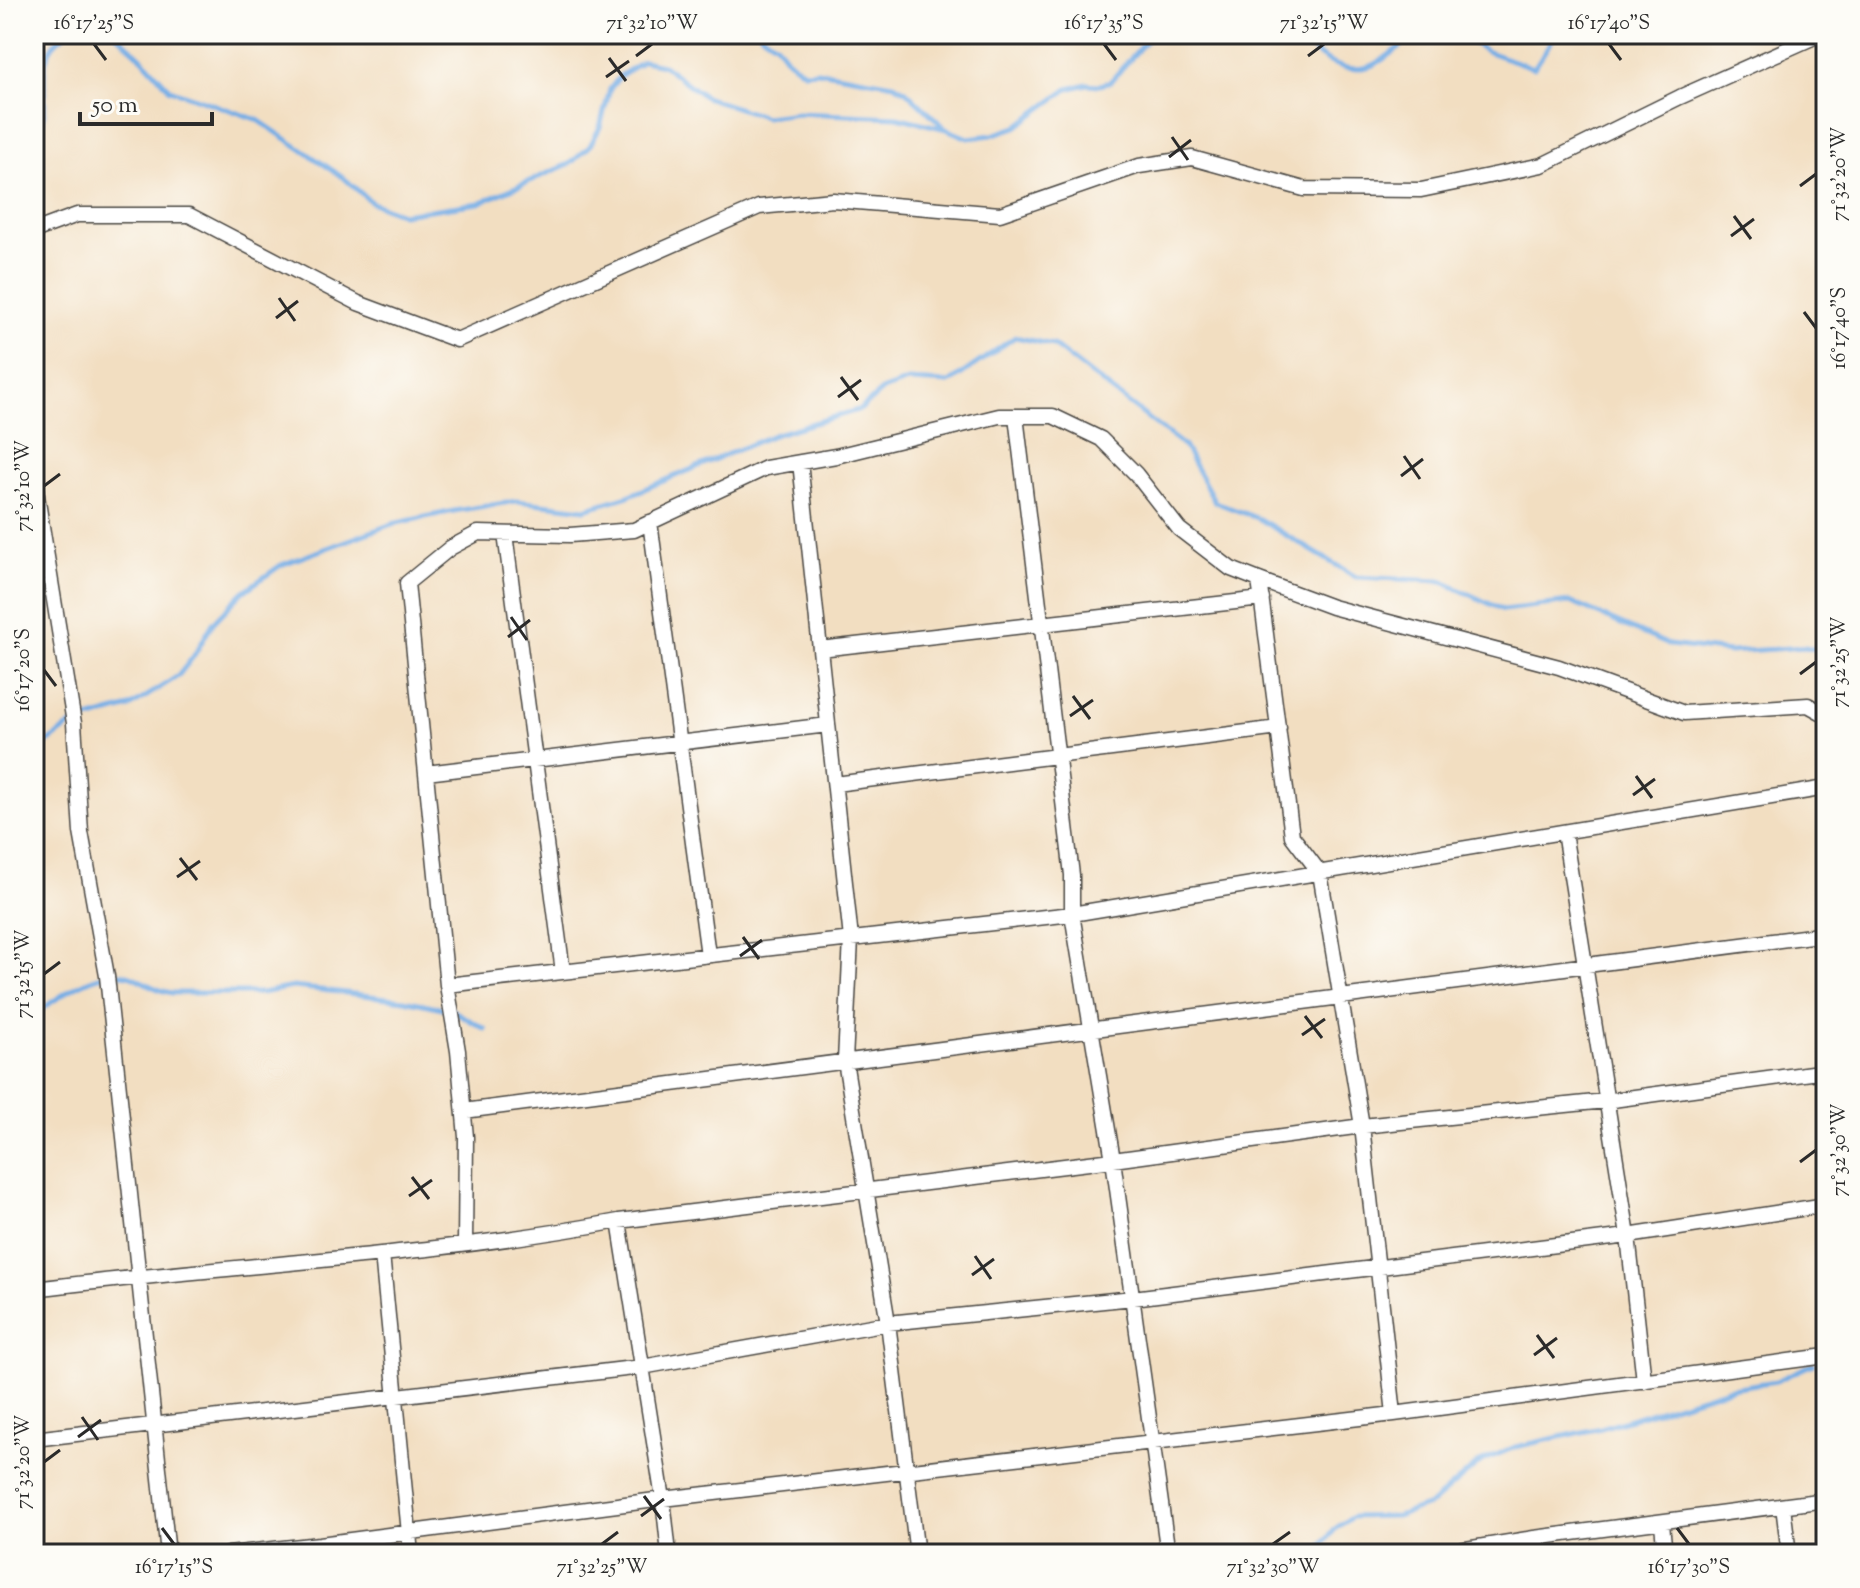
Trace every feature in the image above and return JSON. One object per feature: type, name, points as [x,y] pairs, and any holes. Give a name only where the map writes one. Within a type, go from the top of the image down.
[{"type":"street","points":[[34,231],[77,215],[189,215],[358,303],[457,340],[759,207],[833,200],[1000,214],[1139,166],[1192,158],[1304,189],[1421,190],[1542,165],[1680,97],[1821,34]]},
{"type":"street","points":[[465,1244],[464,1111],[447,985],[407,583],[450,548],[478,533],[570,535],[634,530],[766,468],[836,456],[999,416],[1053,416],[1101,439],[1136,474],[1179,529],[1231,569],[1259,580],[1332,607],[1559,667],[1684,713],[1808,705],[1826,715]]},
{"type":"street","points":[[1016,416],[1072,875],[1072,914],[1113,1160],[1168,1554]]},
{"type":"street","points":[[800,462],[851,939],[845,1061],[888,1323],[917,1554]]},
{"type":"street","points":[[34,477],[74,723],[81,832],[107,976],[168,1554]]},
{"type":"street","points":[[650,522],[708,955]]},
{"type":"street","points":[[505,534],[563,972]]},
{"type":"street","points":[[1259,580],[1292,836],[1320,873],[1362,1126],[1394,1414]]},
{"type":"street","points":[[820,649],[1262,599]]},
{"type":"street","points":[[426,773],[828,725]]},
{"type":"street","points":[[835,784],[1279,728]]},
{"type":"street","points":[[447,985],[1072,914],[1826,788]]},
{"type":"street","points":[[1564,832],[1628,1236],[1644,1381]]},
{"type":"street","points":[[464,1111],[1826,934]]},
{"type":"street","points":[[34,1289],[465,1244],[619,1221],[1362,1126],[1605,1101],[1826,1071]]},
{"type":"street","points":[[34,1439],[642,1367],[888,1323],[1133,1298],[1628,1236],[1826,1205]]},
{"type":"street","points":[[619,1221],[669,1554]]},
{"type":"street","points":[[382,1254],[411,1554]]},
{"type":"street","points":[[228,1554],[663,1499],[1394,1414],[1826,1356]]},
{"type":"street","points":[[1435,1554],[1826,1500]]},
{"type":"street","points":[[1783,1506],[1789,1554]]},
{"type":"street","points":[[1662,1524],[1665,1554]]},
{"type":"street","points":[[1534,1538],[1536,1554]]},
{"type":"waterway","points":[[34,140],[44,112],[47,57],[66,34]]},
{"type":"waterway","points":[[116,34],[170,89],[258,120],[344,178],[372,203],[402,214],[479,203],[571,163],[590,146],[600,127],[610,89],[620,76],[643,61],[663,65],[705,97],[765,117],[798,113],[897,117],[968,138],[992,135],[1016,127],[1068,89],[1110,82],[1152,34]]},
{"type":"waterway","points":[[761,34],[776,44],[788,60],[804,72],[818,71],[894,84],[906,91],[944,127]]},
{"type":"waterway","points":[[1300,34],[1321,57],[1350,68],[1376,64],[1419,34]]},
{"type":"waterway","points":[[1450,34],[1534,68],[1556,34]]},
{"type":"waterway","points":[[34,752],[74,723],[130,707],[178,676],[213,623],[243,592],[281,565],[392,524],[454,511],[517,501],[585,509],[628,496],[773,435],[861,409],[883,390],[908,381],[949,383],[1015,337],[1053,345],[1184,446],[1215,502],[1259,519],[1356,577],[1441,581],[1503,610],[1570,602],[1669,645],[1730,652],[1805,647],[1826,651]]},
{"type":"waterway","points":[[34,1015],[80,985],[106,975],[119,974],[172,993],[261,993],[293,987],[404,1000],[452,1010],[485,1029]]},
{"type":"waterway","points":[[1315,1554],[1336,1528],[1352,1517],[1397,1516],[1431,1504],[1480,1462],[1515,1447],[1601,1428],[1731,1388],[1776,1381],[1813,1364]]}]
